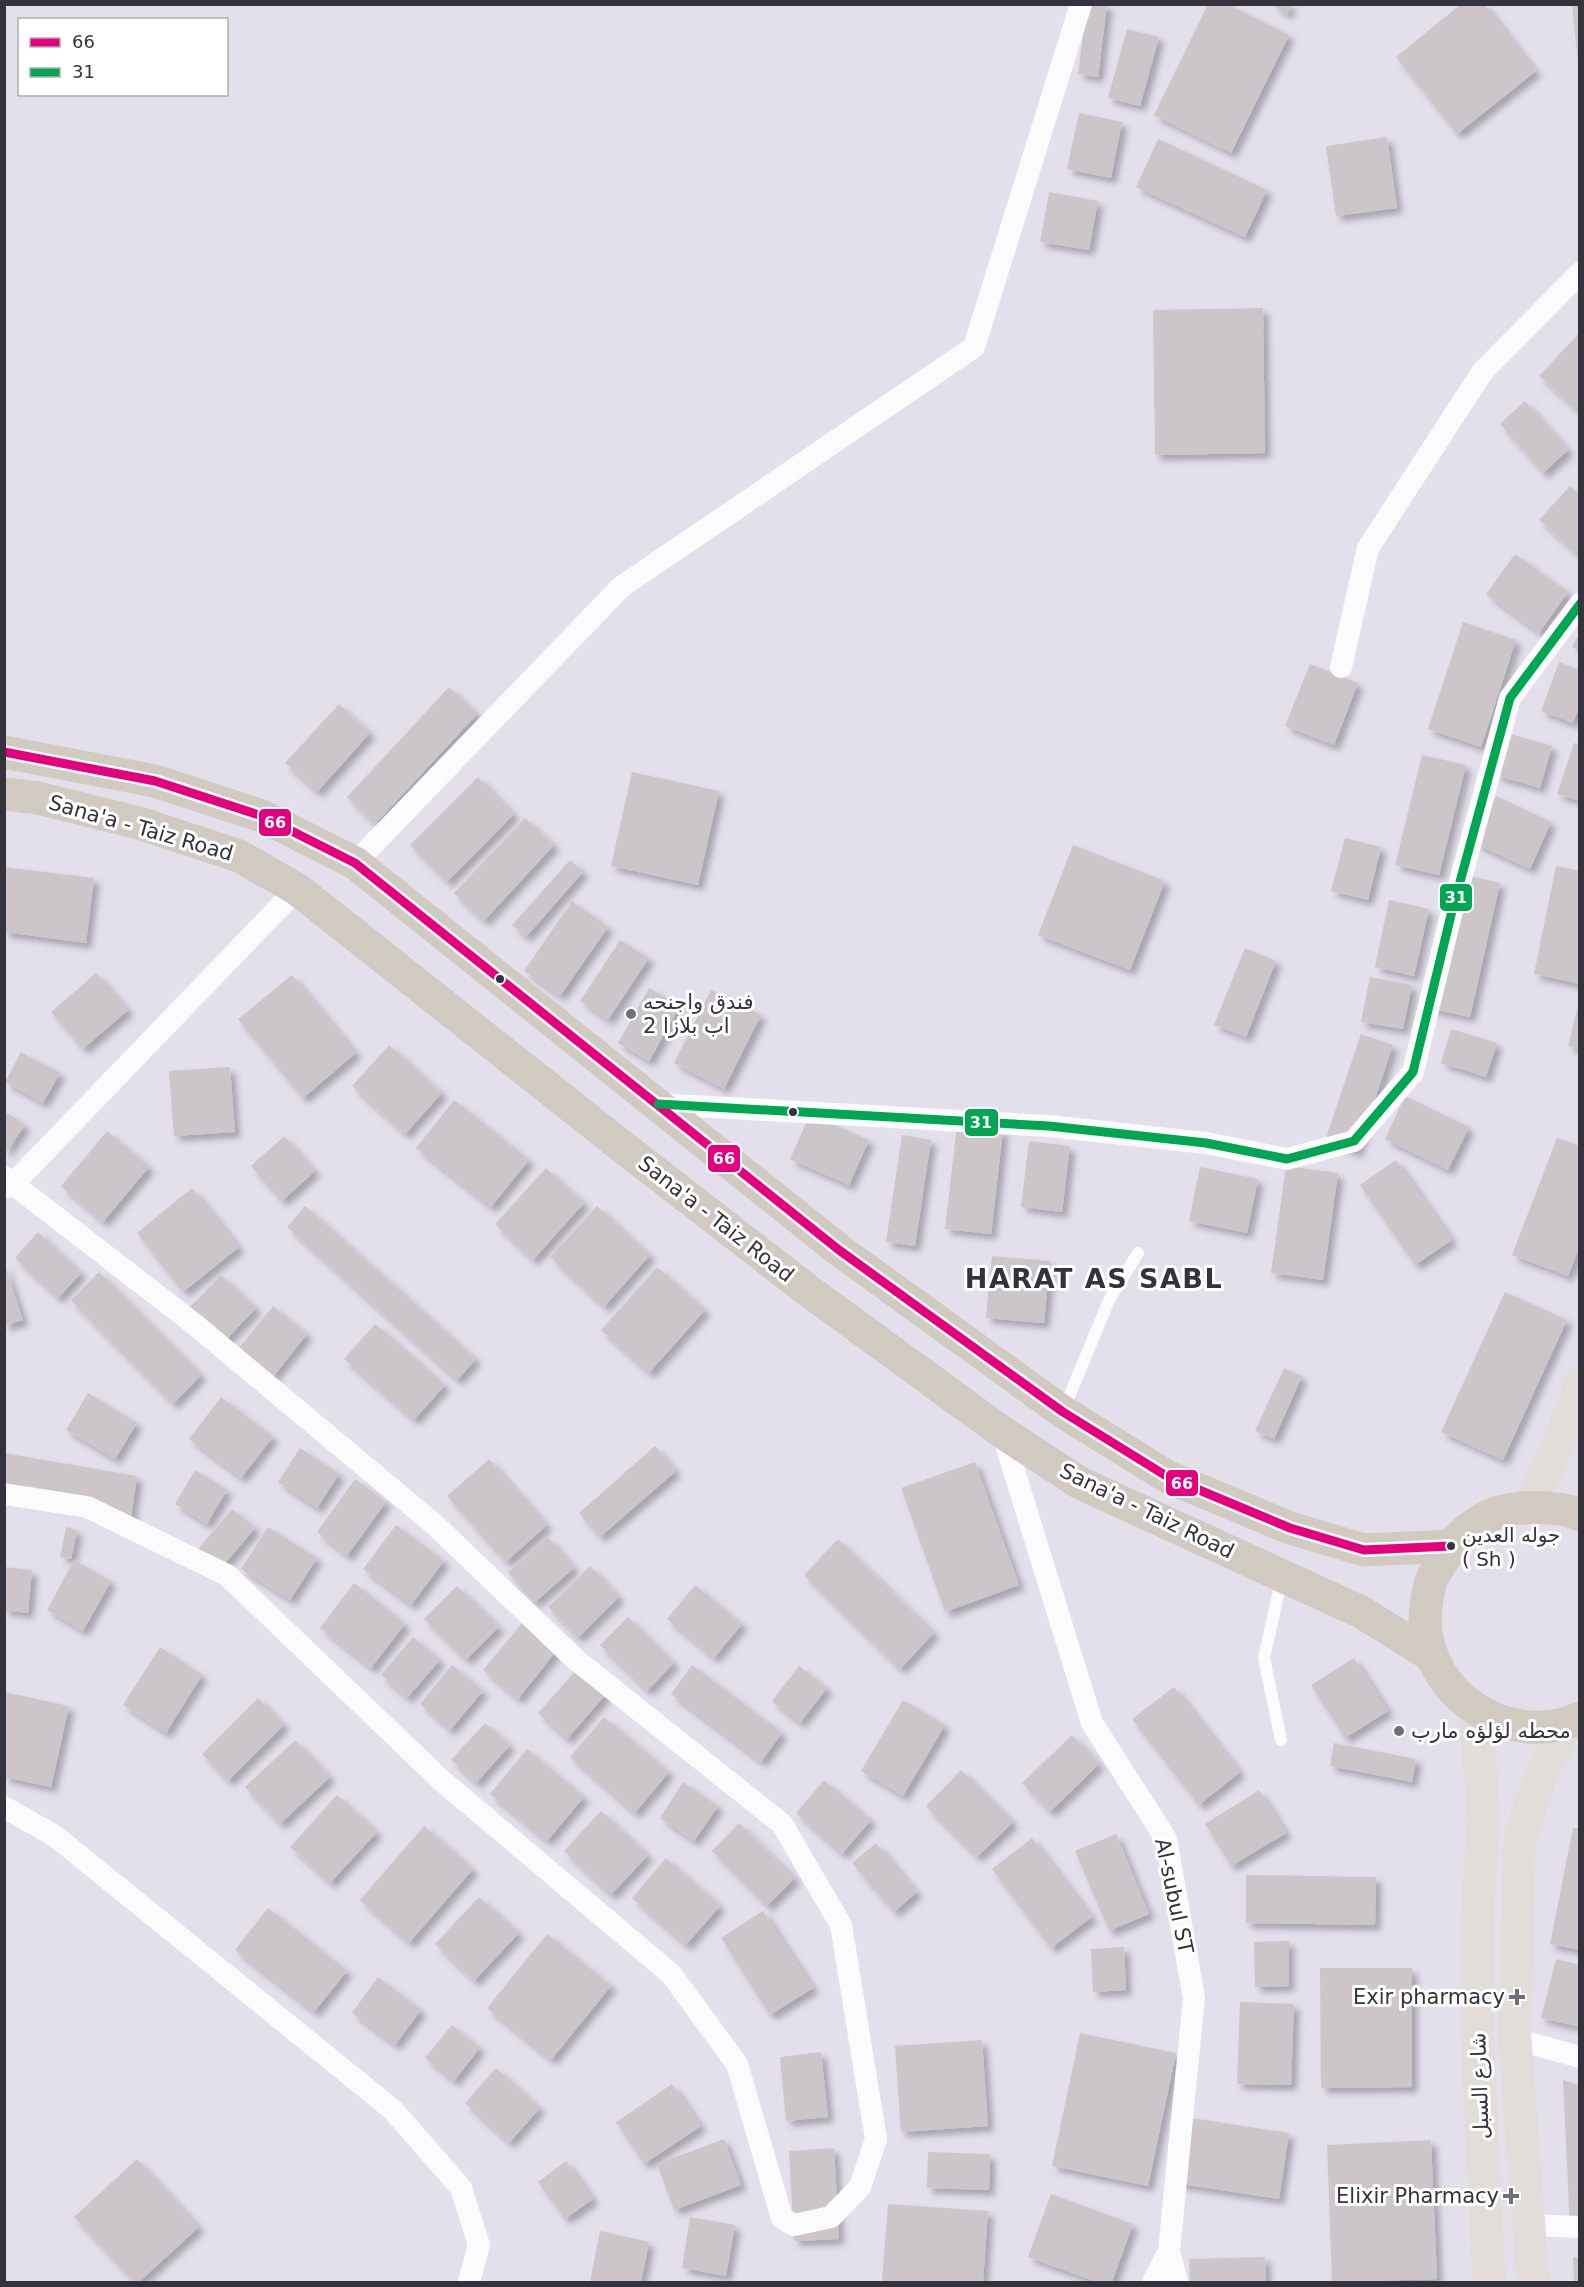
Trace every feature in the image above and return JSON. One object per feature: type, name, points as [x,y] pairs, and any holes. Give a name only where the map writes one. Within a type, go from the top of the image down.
[{"type":"highway","name":"Sana'a - Taiz Road","points":[[4,752],[155,781],[262,816],[355,863],[839,1250],[1063,1412],[1168,1477],[1290,1528],[1364,1550],[1451,1546]]},
{"type":"highway","name":"Sana'a - Taiz Road","points":[[4,794],[38,798],[139,823],[239,856],[297,889],[605,1134],[806,1289],[1002,1432],[1080,1483],[1361,1612],[1432,1656]]},
{"type":"highway","points":[[1573,1721],[1535,1728],[1504,1724],[1475,1710],[1449,1687],[1432,1656],[1425,1622],[1431,1581],[1451,1546],[1473,1525],[1499,1512],[1529,1505],[1580,1515]]},
{"type":"main road","points":[[1529,1505],[1554,1457],[1580,1383]]},
{"type":"main road","name":"شارع السبل","points":[[1475,1710],[1484,1815],[1477,1919],[1477,2031],[1489,2283]]},
{"type":"main road","name":"شارع السبل","points":[[1533,2283],[1515,2039],[1520,1848],[1527,1815],[1545,1766],[1573,1721]]},
{"type":"street","points":[[355,863],[621,586],[974,347],[1081,4]]},
{"type":"street","points":[[1341,668],[1368,548],[1483,371],[1580,273]]},
{"type":"street","points":[[658,1104],[1049,1126],[1206,1143],[1287,1160],[1354,1141],[1413,1072],[1450,915],[1510,698],[1580,604]]},
{"type":"street","points":[[4,1494],[87,1507],[227,1575],[441,1780],[671,1974],[736,2064],[782,2218],[794,2225],[831,2217],[860,2187],[876,2139],[841,1925],[782,1824],[575,1659],[435,1526],[193,1323],[7,1183],[297,889]]},
{"type":"street","name":"Al-subul ST","points":[[1002,1432],[1092,1724],[1166,1839],[1194,1998],[1169,2252],[1176,2283]]},
{"type":"street","points":[[4,1808],[56,1836],[393,2109],[461,2188],[479,2245],[469,2283]]},
{"type":"street","points":[[1515,2039],[1580,2058]]},
{"type":"street","points":[[1527,2225],[1580,2227]]},
{"type":"street","points":[[1153,2283],[1169,2252]]},
{"type":"lane","points":[[1063,1412],[1110,1298],[1138,1253]]},
{"type":"lane","points":[[1281,1740],[1263,1658],[1282,1576]]},
{"type":"building","points":[[1087,4],[1107,4],[1098,77],[1078,74]]},
{"type":"building","points":[[1208,4],[1227,4],[1289,35],[1231,153],[1154,115]]},
{"type":"building","points":[[1271,4],[1292,4],[1287,14]]},
{"type":"building","points":[[1461,4],[1484,4],[1536,71],[1457,134],[1396,57]]},
{"type":"building","points":[[1572,4],[1580,4],[1580,62],[1578,62]]},
{"type":"building","points":[[1127,29],[1159,37],[1140,106],[1108,98]]},
{"type":"building","points":[[1079,113],[1122,122],[1111,178],[1067,169]]},
{"type":"building","points":[[1387,137],[1397,208],[1336,216],[1326,146]]},
{"type":"building","points":[[1158,139],[1267,190],[1245,237],[1136,187]]},
{"type":"building","points":[[1049,192],[1098,201],[1089,250],[1040,242]]},
{"type":"building","points":[[1263,308],[1265,453],[1155,455],[1153,310]]},
{"type":"building","points":[[1580,332],[1580,413],[1539,376]]},
{"type":"building","points":[[1525,401],[1568,450],[1543,473],[1500,424]]},
{"type":"building","points":[[1570,486],[1580,495],[1580,557],[1539,520]]},
{"type":"building","points":[[1515,554],[1568,592],[1539,633],[1486,594]]},
{"type":"building","points":[[1463,622],[1516,640],[1481,747],[1428,729]]},
{"type":"building","points":[[1580,633],[1580,651],[1572,647]]},
{"type":"building","points":[[1559,662],[1580,670],[1580,705],[1573,723],[1541,711]]},
{"type":"building","points":[[1310,664],[1358,683],[1334,745],[1285,726]]},
{"type":"building","points":[[449,687],[477,714],[375,824],[347,797]]},
{"type":"building","points":[[339,704],[370,733],[317,792],[285,763]]},
{"type":"building","points":[[1507,733],[1552,746],[1540,788],[1495,775]]},
{"type":"building","points":[[1574,743],[1580,745],[1580,801],[1557,794]]},
{"type":"building","points":[[1422,755],[1466,765],[1439,875],[1395,865]]},
{"type":"building","points":[[632,772],[719,791],[698,885],[611,866]]},
{"type":"building","points":[[478,777],[514,814],[447,882],[410,845]]},
{"type":"building","points":[[1496,796],[1551,822],[1530,869],[1474,843]]},
{"type":"building","points":[[525,818],[554,845],[484,921],[454,893]]},
{"type":"building","points":[[1345,838],[1381,847],[1368,900],[1331,891]]},
{"type":"building","points":[[1073,845],[1165,881],[1130,970],[1038,935]]},
{"type":"building","points":[[570,860],[583,872],[526,937],[512,925]]},
{"type":"building","points":[[1556,866],[1580,871],[1580,984],[1534,974]]},
{"type":"building","points":[[4,867],[94,878],[86,943],[4,932]]},
{"type":"building","points":[[1453,872],[1500,883],[1470,1017],[1423,1007]]},
{"type":"building","points":[[1389,900],[1429,909],[1414,976],[1375,967]]},
{"type":"building","points":[[572,901],[608,927],[560,996],[524,971]]},
{"type":"building","points":[[620,940],[649,958],[608,1020],[580,1001]]},
{"type":"building","points":[[1245,948],[1276,961],[1246,1037],[1214,1025]]},
{"type":"building","points":[[96,973],[128,1010],[83,1049],[51,1012]]},
{"type":"building","points":[[292,975],[356,1053],[303,1098],[238,1019]]},
{"type":"building","points":[[1370,977],[1412,985],[1403,1029],[1361,1022]]},
{"type":"building","points":[[649,988],[680,1006],[649,1061],[618,1043]]},
{"type":"building","points":[[711,990],[761,1015],[724,1089],[674,1063]]},
{"type":"building","points":[[1580,998],[1580,1049],[1568,1046]]},
{"type":"building","points":[[1451,1029],[1497,1043],[1486,1077],[1441,1063]]},
{"type":"building","points":[[1361,1034],[1393,1045],[1357,1152],[1325,1141]]},
{"type":"building","points":[[389,1045],[442,1093],[405,1134],[352,1086]]},
{"type":"building","points":[[21,1052],[60,1073],[43,1103],[5,1082]]},
{"type":"building","points":[[230,1067],[235,1132],[174,1136],[169,1071]]},
{"type":"building","points":[[1405,1096],[1469,1127],[1448,1170],[1385,1139]]},
{"type":"building","points":[[454,1100],[529,1160],[491,1207],[416,1148]]},
{"type":"building","points":[[4,1111],[25,1125],[7,1151],[4,1150]]},
{"type":"building","points":[[810,1114],[869,1140],[849,1185],[790,1159]]},
{"type":"building","points":[[957,1125],[1003,1130],[991,1234],[945,1229]]},
{"type":"building","points":[[107,1131],[149,1167],[103,1222],[61,1186]]},
{"type":"building","points":[[902,1135],[931,1140],[915,1246],[886,1242]]},
{"type":"building","points":[[284,1136],[315,1171],[282,1201],[251,1166]]},
{"type":"building","points":[[1557,1138],[1580,1146],[1580,1246],[1568,1276],[1512,1255]]},
{"type":"building","points":[[1029,1141],[1070,1146],[1062,1212],[1021,1207]]},
{"type":"building","points":[[1396,1160],[1452,1240],[1415,1265],[1360,1185]]},
{"type":"building","points":[[1286,1166],[1338,1173],[1323,1280],[1271,1273]]},
{"type":"building","points":[[1200,1167],[1258,1179],[1247,1233],[1189,1221]]},
{"type":"building","points":[[546,1168],[584,1203],[533,1260],[495,1224]]},
{"type":"building","points":[[192,1188],[239,1247],[183,1292],[137,1233]]},
{"type":"building","points":[[305,1206],[476,1359],[457,1380],[287,1227]]},
{"type":"building","points":[[597,1206],[650,1255],[604,1307],[550,1257]]},
{"type":"building","points":[[38,1232],[81,1273],[58,1298],[15,1258]]},
{"type":"building","points":[[992,1256],[1050,1261],[1044,1323],[986,1318]]},
{"type":"building","points":[[4,1263],[23,1320],[4,1326]]},
{"type":"building","points":[[657,1267],[705,1310],[649,1373],[601,1330]]},
{"type":"building","points":[[99,1272],[201,1375],[173,1404],[71,1300]]},
{"type":"building","points":[[221,1275],[256,1308],[222,1344],[187,1310]]},
{"type":"building","points":[[1505,1292],[1567,1320],[1503,1460],[1441,1432]]},
{"type":"building","points":[[273,1306],[307,1334],[273,1377],[238,1349]]},
{"type":"building","points":[[375,1324],[445,1385],[414,1420],[344,1359]]},
{"type":"building","points":[[1284,1368],[1302,1376],[1274,1439],[1255,1431]]},
{"type":"building","points":[[88,1393],[137,1423],[115,1459],[66,1430]]},
{"type":"building","points":[[221,1397],[273,1437],[241,1478],[189,1439]]},
{"type":"building","points":[[655,1446],[676,1471],[600,1537],[579,1513]]},
{"type":"building","points":[[300,1448],[339,1474],[317,1508],[278,1482]]},
{"type":"building","points":[[4,1453],[137,1476],[131,1517],[4,1496]]},
{"type":"building","points":[[489,1459],[547,1525],[506,1562],[447,1496]]},
{"type":"building","points":[[975,1462],[1019,1585],[945,1612],[901,1488]]},
{"type":"building","points":[[195,1470],[227,1490],[207,1524],[175,1504]]},
{"type":"building","points":[[355,1479],[386,1502],[347,1556],[317,1532]]},
{"type":"building","points":[[232,1509],[255,1528],[217,1573],[194,1554]]},
{"type":"building","points":[[396,1525],[444,1561],[411,1605],[363,1569]]},
{"type":"building","points":[[66,1527],[77,1530],[71,1559],[60,1557]]},
{"type":"building","points":[[268,1527],[317,1558],[290,1600],[241,1569]]},
{"type":"building","points":[[548,1537],[574,1568],[534,1603],[508,1572]]},
{"type":"building","points":[[838,1539],[934,1633],[900,1669],[804,1575]]},
{"type":"building","points":[[74,1560],[111,1581],[83,1631],[47,1610]]},
{"type":"building","points":[[590,1566],[619,1597],[578,1638],[548,1607]]},
{"type":"building","points":[[4,1567],[32,1570],[28,1613],[4,1610]]},
{"type":"building","points":[[354,1583],[405,1624],[371,1668],[320,1628]]},
{"type":"building","points":[[695,1585],[742,1624],[714,1658],[667,1619]]},
{"type":"building","points":[[457,1586],[499,1627],[466,1660],[424,1619]]},
{"type":"building","points":[[628,1617],[674,1663],[647,1691],[600,1645]]},
{"type":"building","points":[[523,1622],[557,1650],[518,1699],[483,1670]]},
{"type":"building","points":[[413,1637],[440,1660],[407,1698],[381,1675]]},
{"type":"building","points":[[160,1647],[202,1675],[166,1733],[123,1705]]},
{"type":"building","points":[[1354,1658],[1388,1711],[1345,1738],[1311,1685]]},
{"type":"building","points":[[452,1665],[483,1691],[450,1730],[420,1704]]},
{"type":"building","points":[[692,1665],[782,1733],[761,1762],[671,1694]]},
{"type":"building","points":[[799,1666],[827,1688],[800,1723],[772,1701]]},
{"type":"building","points":[[577,1669],[606,1694],[567,1739],[538,1713]]},
{"type":"building","points":[[1174,1687],[1240,1772],[1199,1805],[1132,1719]]},
{"type":"building","points":[[4,1692],[69,1706],[51,1787],[4,1777]]},
{"type":"building","points":[[258,1698],[284,1725],[228,1781],[202,1754]]},
{"type":"building","points":[[903,1700],[945,1725],[903,1796],[861,1771]]},
{"type":"building","points":[[604,1717],[669,1772],[635,1813],[570,1757]]},
{"type":"building","points":[[485,1723],[510,1745],[476,1783],[451,1760]]},
{"type":"building","points":[[1072,1735],[1099,1764],[1050,1812],[1022,1783]]},
{"type":"building","points":[[295,1740],[330,1777],[280,1824],[245,1787]]},
{"type":"building","points":[[1334,1743],[1416,1759],[1412,1782],[1330,1766]]},
{"type":"building","points":[[527,1749],[584,1797],[547,1841],[490,1794]]},
{"type":"building","points":[[961,1770],[1013,1822],[977,1857],[926,1806]]},
{"type":"building","points":[[824,1780],[871,1820],[842,1854],[796,1813]]},
{"type":"building","points":[[683,1782],[718,1806],[694,1841],[660,1818]]},
{"type":"building","points":[[1259,1790],[1286,1833],[1231,1866],[1205,1824]]},
{"type":"building","points":[[337,1795],[377,1832],[330,1883],[290,1847]]},
{"type":"building","points":[[601,1811],[648,1855],[611,1895],[564,1851]]},
{"type":"building","points":[[739,1823],[795,1878],[767,1906],[712,1851]]},
{"type":"building","points":[[424,1826],[473,1869],[409,1943],[360,1900]]},
{"type":"building","points":[[1573,1828],[1580,1828],[1580,1950],[1550,1944]]},
{"type":"building","points":[[1116,1834],[1149,1914],[1109,1931],[1075,1851]]},
{"type":"building","points":[[1032,1838],[1092,1917],[1051,1948],[992,1869]]},
{"type":"building","points":[[876,1843],[917,1892],[894,1912],[852,1863]]},
{"type":"building","points":[[666,1858],[720,1906],[686,1945],[632,1898]]},
{"type":"building","points":[[1246,1875],[1376,1877],[1375,1925],[1246,1923]]},
{"type":"building","points":[[479,1897],[519,1933],[474,1981],[435,1944]]},
{"type":"building","points":[[268,1908],[347,1971],[314,2012],[235,1950]]},
{"type":"building","points":[[763,1911],[813,1988],[770,2015],[721,1938]]},
{"type":"building","points":[[547,1934],[611,1986],[551,2060],[487,2008]]},
{"type":"building","points":[[1289,1941],[1289,1986],[1255,1987],[1254,1942]]},
{"type":"building","points":[[1124,1947],[1126,1990],[1093,1992],[1091,1949]]},
{"type":"building","points":[[1556,1959],[1580,1965],[1580,2027],[1541,2018]]},
{"type":"building","points":[[1320,1968],[1412,1968],[1412,2087],[1321,2088]]},
{"type":"building","points":[[378,1977],[421,2010],[395,2045],[352,2013]]},
{"type":"building","points":[[1240,2002],[1294,2004],[1291,2085],[1237,2084]]},
{"type":"building","points":[[452,2025],[480,2048],[454,2081],[425,2058]]},
{"type":"building","points":[[1080,2033],[1176,2053],[1148,2186],[1052,2166]]},
{"type":"building","points":[[982,2040],[988,2126],[901,2132],[895,2046]]},
{"type":"building","points":[[821,2052],[828,2117],[786,2121],[780,2057]]},
{"type":"building","points":[[496,2068],[540,2108],[509,2143],[465,2103]]},
{"type":"building","points":[[1563,2080],[1580,2085],[1580,2227],[1570,2228]]},
{"type":"building","points":[[672,2084],[701,2126],[644,2164],[616,2122]]},
{"type":"building","points":[[1185,2117],[1289,2133],[1279,2199],[1175,2183]]},
{"type":"building","points":[[724,2139],[741,2185],[674,2210],[657,2164]]},
{"type":"building","points":[[1431,2140],[1437,2279],[1332,2282],[1327,2145]]},
{"type":"building","points":[[834,2148],[839,2239],[794,2241],[789,2151]]},
{"type":"building","points":[[928,2152],[990,2154],[989,2190],[927,2188]]},
{"type":"building","points":[[137,2159],[199,2227],[139,2282],[134,2282],[74,2217]]},
{"type":"building","points":[[566,2161],[593,2199],[565,2219],[538,2182]]},
{"type":"building","points":[[1051,2194],[1133,2224],[1112,2282],[1097,2282],[1028,2257]]},
{"type":"building","points":[[888,2204],[988,2211],[983,2282],[882,2281]]},
{"type":"building","points":[[690,2217],[735,2225],[726,2276],[682,2268]]},
{"type":"building","points":[[600,2231],[649,2242],[641,2282],[590,2282]]},
{"type":"building","points":[[1265,2257],[1266,2282],[1190,2282],[1189,2259]]},
{"type":"building","points":[[1573,2257],[1580,2257],[1580,2282],[1574,2282]]},
{"type":"transit line","name":"31","points":[[658,1104],[1049,1126],[1206,1143],[1287,1159],[1354,1141],[1413,1072],[1451,915],[1510,698],[1580,604]]},
{"type":"transit line","name":"66","points":[[4,752],[155,781],[262,816],[355,863],[839,1250],[1063,1412],[1168,1477],[1290,1528],[1364,1550],[1451,1546]]},
{"type":"place","name":"فندق واجنحه اب بلازا 2","points":[[631,1014]]},
{"type":"place","name":"جوله العدين ( Sh )","points":[[1451,1546]]},
{"type":"place","name":"محطه لؤلؤه مارب","points":[[1399,1731]]},
{"type":"place","name":"Exir pharmacy","points":[[1517,1997]]},
{"type":"place","name":"Elixir Pharmacy","points":[[1511,2196]]},
{"type":"district","name":"HARAT AS SABL","points":[[1094,1279]]}]
